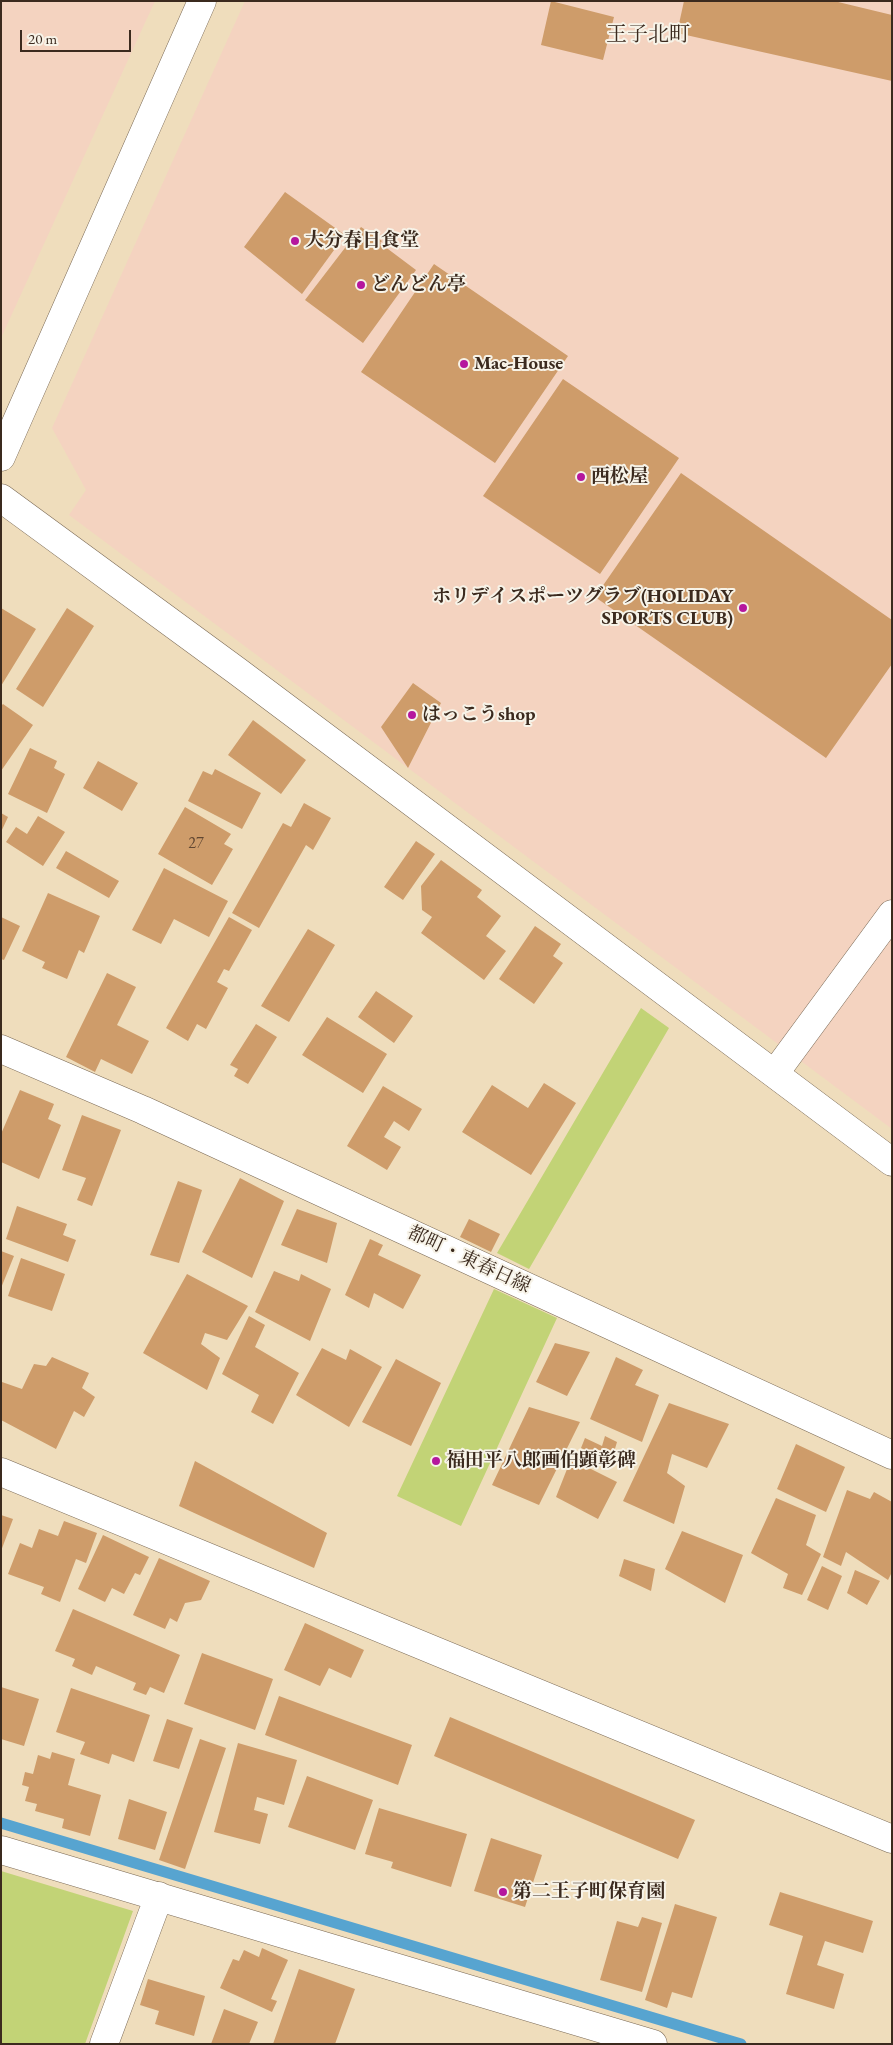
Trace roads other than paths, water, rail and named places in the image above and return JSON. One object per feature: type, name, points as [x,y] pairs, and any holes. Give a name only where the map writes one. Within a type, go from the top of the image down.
[{"type":"street","points":[[1,457],[202,1]]},
{"type":"street","points":[[1,498],[892,1162]]},
{"type":"street","points":[[775,1073],[892,914]]},
{"type":"street","name":"都町・東春日線","points":[[1,1049],[152,1114],[892,1455]]},
{"type":"street","points":[[1,1472],[892,1839]]},
{"type":"street","points":[[1,1850],[653,2044]]},
{"type":"street","points":[[104,2044],[159,1896]]},
{"type":"waterway","points":[[1,1823],[741,2044]]},
{"type":"place","name":"大分春日食堂","points":[[295,241]]},
{"type":"place","name":"どんどん亭","points":[[361,285]]},
{"type":"place","name":"Mac-House","points":[[464,364]]},
{"type":"place","name":"西松屋","points":[[581,477]]},
{"type":"place","name":"ホリデイスポーツグラブ(HOLIDAY SPORTS CLUB)","points":[[743,608]]},
{"type":"place","name":"はっこうshop","points":[[412,715]]},
{"type":"place","name":"福田平八郎画伯顕彰碑","points":[[436,1461]]},
{"type":"place","name":"第二王子町保育園","points":[[503,1892]]},
{"type":"district","name":"王子北町","points":[[648,35]]}]
